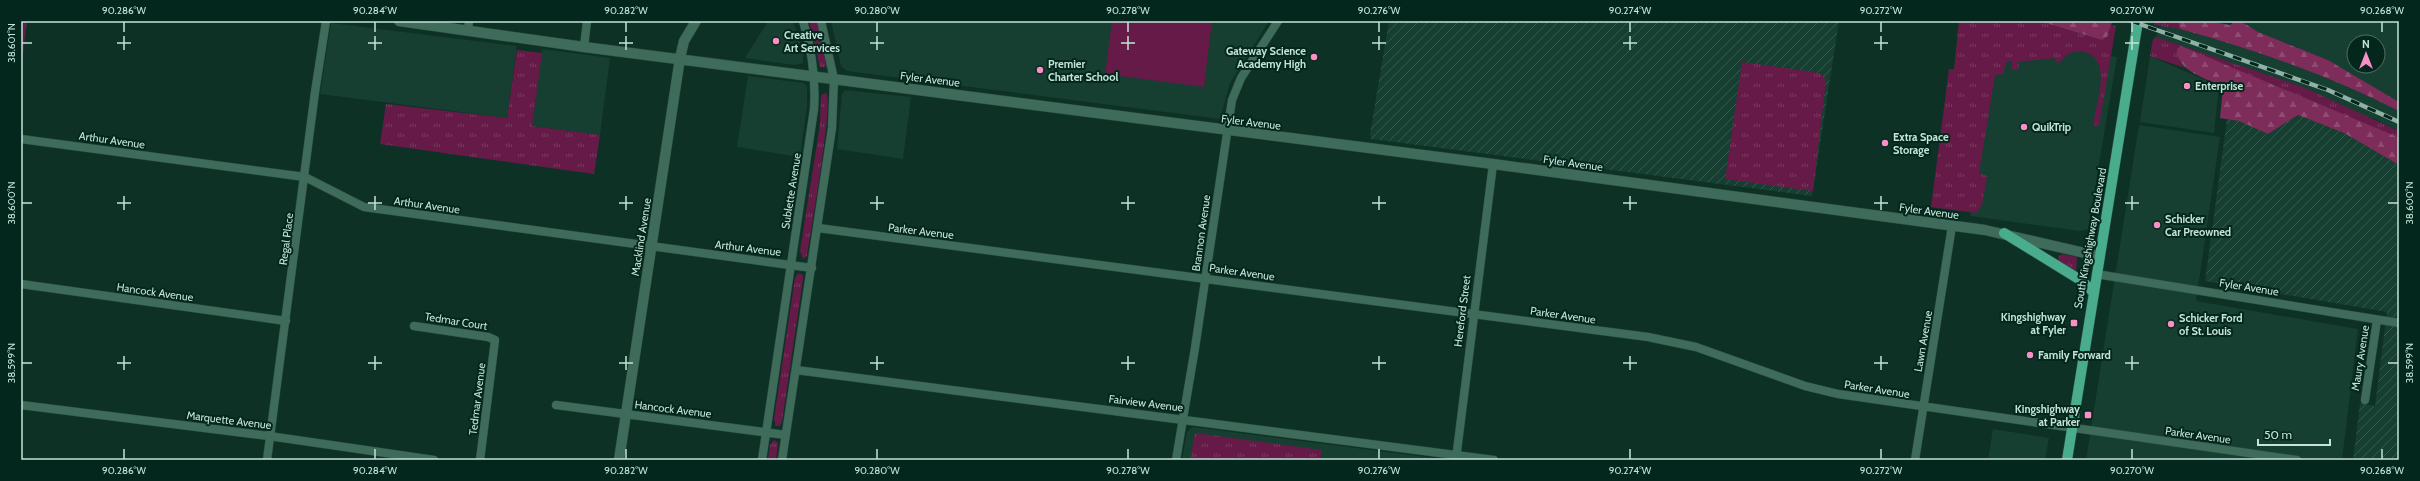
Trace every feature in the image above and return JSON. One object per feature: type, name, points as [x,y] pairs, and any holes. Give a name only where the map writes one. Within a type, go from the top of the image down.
[{"type":"main road","name":"South Kingshighway Boulevard","points":[[2067,460],[2098,256],[2138,21]]},
{"type":"main road","points":[[2004,233],[2082,281],[2093,292]]},
{"type":"street","name":"Regal Place","points":[[267,460],[315,92],[326,21]]},
{"type":"street","name":"Fyler Avenue","points":[[399,21],[468,26],[584,47],[680,58],[1226,131],[1493,164],[2004,233],[2098,256]]},
{"type":"street","points":[[584,47],[588,21]]},
{"type":"street","name":"Macklind Avenue","points":[[619,460],[680,58],[684,41],[696,21]]},
{"type":"street","name":"Sublette Avenue","points":[[762,460],[812,128],[815,76],[803,21]]},
{"type":"street","points":[[782,460],[832,128],[834,79],[821,21]]},
{"type":"street","name":"Brannon Avenue","points":[[1176,460],[1206,279],[1226,131],[1232,100],[1241,78],[1278,21]]},
{"type":"street","name":"Arthur Avenue","points":[[21,140],[305,177],[364,207],[812,268]]},
{"type":"street","name":"Hereford Street","points":[[1456,458],[1493,164]]},
{"type":"street","name":"Lawn Avenue","points":[[1915,460],[1952,226]]},
{"type":"street","name":"Parker Avenue","points":[[818,228],[1648,337],[1696,347],[1805,386],[1838,394],[2072,429],[2297,460]]},
{"type":"street","name":"Fyler Avenue","points":[[2096,274],[2399,323]]},
{"type":"street","name":"Hancock Avenue","points":[[21,284],[286,321]]},
{"type":"street","name":"Maury Avenue","points":[[2365,400],[2377,320]]},
{"type":"street","name":"Tedmar Court","points":[[414,326],[488,337],[495,340]]},
{"type":"street","name":"Tedmar Avenue","points":[[480,460],[495,340]]},
{"type":"street","name":"Fairview Avenue","points":[[796,370],[1184,418],[1456,458],[1494,460]]},
{"type":"street","name":"Marquette Avenue","points":[[21,405],[269,436],[434,460]]},
{"type":"street","name":"Hancock Avenue","points":[[556,405],[786,435]]},
{"type":"shaded area","points":[[768,21],[793,21],[803,51],[803,63],[795,65],[745,58]]},
{"type":"shaded area","name":"Premier Charter School","points":[[831,21],[1269,21],[1230,83],[1220,119],[847,71],[841,66]]},
{"type":"shaded area","points":[[1389,21],[1839,21],[1812,196],[1371,139],[1370,134]]},
{"type":"shaded area","points":[[2241,21],[2399,21],[2399,102],[2352,74],[2386,74],[2386,34],[2346,34],[2346,71],[2328,60],[2258,32]]},
{"type":"shaded area","points":[[331,23],[517,46],[507,118],[320,94]]},
{"type":"shaded area","points":[[2160,26],[2180,29],[2239,46],[2305,69],[2370,96],[2399,111],[2399,131],[2377,120],[2156,37]]},
{"type":"shaded area","points":[[1998,38],[2117,57],[2088,229],[2080,231],[1970,216]]},
{"type":"shaded area","points":[[542,49],[610,58],[600,135],[532,126]]},
{"type":"shaded area","points":[[2150,56],[2219,86],[2214,133],[2140,122]]},
{"type":"shaded area","points":[[748,76],[803,83],[807,86],[807,106],[800,157],[737,147]]},
{"type":"shaded area","points":[[845,90],[911,97],[903,159],[837,149],[842,94]]},
{"type":"shaded area","points":[[2298,115],[2344,133],[2399,165],[2399,460],[2353,460],[2360,403],[2375,406],[2387,312],[2205,281],[2227,119],[2239,121],[2268,134]]},
{"type":"shaded area","points":[[2139,125],[2220,137],[2196,301],[2358,329],[2342,460],[2086,460]]},
{"type":"shaded area","points":[[1193,427],[1444,460],[1182,460],[1187,432]]},
{"type":"shaded area","points":[[1993,429],[2049,438],[2045,460],[1988,460]]},
{"type":"green space","points":[[21,21],[27,21],[21,70]]},
{"type":"green space","points":[[809,21],[816,21],[823,42],[826,67],[820,67]]},
{"type":"green space","points":[[1112,21],[1212,21],[1204,87],[1105,74]]},
{"type":"green space","points":[[1959,21],[2039,21],[2102,40],[2107,37],[2111,25],[2116,26],[2099,126],[2094,125],[2094,120],[2100,92],[2101,72],[2093,57],[2085,52],[2073,52],[2058,64],[2055,58],[2018,62],[2019,68],[2016,70],[2012,69],[2012,62],[2007,61],[2003,74],[1995,75],[1979,173],[1987,176],[1982,205],[1976,213],[1931,207],[1949,69],[1954,69]]},
{"type":"green space","points":[[2039,21],[2112,22],[2107,37],[2102,40]]},
{"type":"green space","points":[[2155,21],[2178,21],[2180,29],[2154,25]]},
{"type":"green space","points":[[2178,21],[2208,21],[2230,25],[2235,21],[2241,21],[2258,32],[2328,60],[2346,71],[2346,74],[2352,74],[2399,102],[2399,111],[2346,86],[2291,64],[2180,29]]},
{"type":"green space","points":[[2156,37],[2303,87],[2399,131],[2399,138],[2309,100],[2179,61],[2185,68],[2150,56],[2153,39]]},
{"type":"green space","points":[[2181,46],[2399,138],[2399,165],[2344,133],[2298,115],[2268,134],[2239,121],[2220,118],[2223,87],[2187,69],[2178,57],[2177,49]]},
{"type":"green space","points":[[517,50],[542,53],[532,126],[600,135],[594,174],[380,144],[386,104],[507,118]]},
{"type":"green space","points":[[1742,62],[1820,73],[1826,80],[1813,191],[1725,179]]},
{"type":"green space","points":[[826,93],[828,101],[827,119],[821,170],[807,256],[803,259],[800,251],[820,124],[821,95]]},
{"type":"green space","points":[[2062,254],[2077,257],[2076,271],[2059,262],[2058,257]]},
{"type":"green space","points":[[798,273],[803,275],[803,279],[782,422],[780,426],[776,426],[774,419],[795,278]]},
{"type":"green space","points":[[1195,433],[1322,450],[1320,460],[1190,460]]},
{"type":"green space","points":[[774,440],[778,443],[776,460],[768,460],[770,445]]},
{"type":"railway","points":[[2131,21],[2328,90],[2399,122]]},
{"type":"place","name":"Creative Art Services","points":[[776,41]]},
{"type":"place","name":"Gateway Science Academy High","points":[[1314,57]]},
{"type":"place","name":"Premier Charter School","points":[[1040,70]]},
{"type":"place","name":"Enterprise","points":[[2187,86]]},
{"type":"place","name":"QuikTrip","points":[[2024,127]]},
{"type":"place","name":"Extra Space Storage","points":[[1885,143]]},
{"type":"place","name":"Schicker Car Preowned","points":[[2157,225]]},
{"type":"place","name":"Kingshighway at Fyler","points":[[2074,323]]},
{"type":"place","name":"Schicker Ford of St. Louis","points":[[2171,324]]},
{"type":"place","name":"Family Forward","points":[[2030,355]]},
{"type":"place","name":"Kingshighway at Parker","points":[[2088,415]]}]
